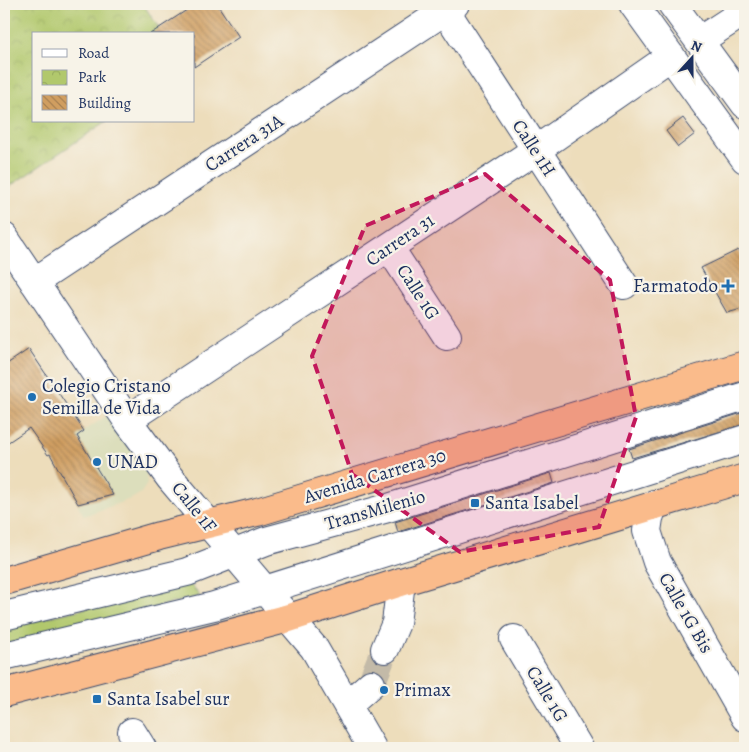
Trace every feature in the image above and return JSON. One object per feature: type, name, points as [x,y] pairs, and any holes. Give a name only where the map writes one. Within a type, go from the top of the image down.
[{"type":"highway","name":"Avenida Carrera 30","points":[[4,581],[257,512],[745,365]]},
{"type":"highway","points":[[4,693],[289,618],[654,504],[745,478]]},
{"type":"street","points":[[633,4],[745,159]]},
{"type":"street","points":[[672,4],[745,104]]},
{"type":"street","name":"Calle 1H","points":[[450,7],[536,150],[624,285]]},
{"type":"street","name":"Carrera 31A","points":[[34,282],[450,7]]},
{"type":"street","points":[[699,41],[745,11]]},
{"type":"street","name":"Carrera 31","points":[[127,420],[536,150],[671,56]]},
{"type":"street","name":"Calle 1F","points":[[4,237],[127,420],[208,524],[314,648],[372,748]]},
{"type":"street","name":"Calle 1G","points":[[389,247],[447,336]]},
{"type":"street","name":"TransMilenio","points":[[4,616],[187,572],[266,542],[398,505],[745,396]]},
{"type":"street","points":[[4,656],[214,606],[745,439]]},
{"type":"street","name":"Calle 1G Bis","points":[[654,504],[647,531],[657,562],[745,717]]},
{"type":"street","points":[[385,649],[396,623],[400,582]]},
{"type":"street","name":"Calle 1G","points":[[514,639],[579,748]]},
{"type":"street","points":[[347,705],[371,684]]},
{"type":"highlighted area","points":[[485,174],[610,280],[636,417],[599,527],[460,552],[352,474],[312,356],[365,226]]},
{"type":"shaded area","name":"UNAD","points":[[108,415],[146,470],[147,484],[141,493],[133,498],[84,516],[50,454]]},
{"type":"green space","points":[[4,4],[143,4],[162,32],[32,32],[32,122],[106,122],[4,190]]},
{"type":"green space","points":[[189,583],[200,596],[4,645],[4,628]]},
{"type":"building","points":[[196,4],[217,4],[239,37],[195,66],[195,32],[153,32]]},
{"type":"building","points":[[683,118],[695,134],[678,147],[666,131]]},
{"type":"building","name":"Farmatodo","points":[[738,250],[745,260],[745,308],[727,313],[701,268]]},
{"type":"building","name":"Colegio Cristano Semilla de Vida","points":[[29,349],[84,431],[77,436],[113,495],[78,504],[50,454],[48,455],[29,428],[4,445],[4,366]]},
{"type":"building","points":[[745,412],[745,424],[632,458],[629,449]]},
{"type":"building","name":"Santa Isabel","points":[[551,473],[554,483],[398,532],[395,522]]},
{"type":"tunnel","points":[[371,684],[385,649]]},
{"type":"place","name":"Farmatodo","points":[[728,286]]},
{"type":"place","name":"Colegio Cristano Semilla de Vida","points":[[32,397]]},
{"type":"place","name":"UNAD","points":[[97,462]]},
{"type":"place","name":"Santa Isabel","points":[[475,503]]},
{"type":"place","name":"Primax","points":[[384,690]]},
{"type":"place","name":"Santa Isabel sur","points":[[97,699]]}]
